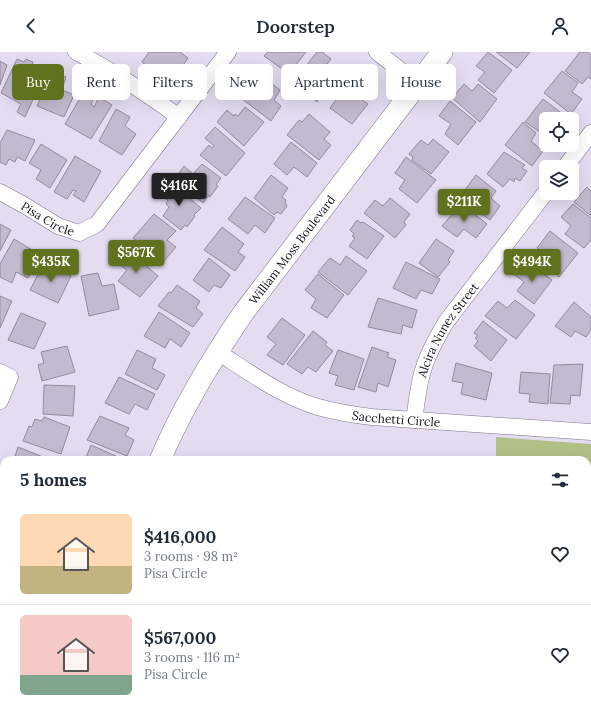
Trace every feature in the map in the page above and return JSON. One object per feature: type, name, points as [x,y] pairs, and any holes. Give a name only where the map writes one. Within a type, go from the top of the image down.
[{"type":"street","points":[[76,52],[106,68],[144,92],[179,117]]},
{"type":"street","name":"Pisa Circle","points":[[0,192],[58,226],[79,233],[97,224],[228,52]]},
{"type":"street","points":[[377,52],[392,64]]},
{"type":"street","name":"William Moss Boulevard","points":[[433,64],[442,52]]},
{"type":"street","name":"William Moss Boulevard","points":[[162,456],[173,429],[191,394],[216,352],[248,306],[406,100]]},
{"type":"street","points":[[570,160],[591,133]]},
{"type":"street","name":"Alcira Nunez Street","points":[[414,420],[418,388],[424,366],[434,343],[446,322],[540,200]]},
{"type":"street","name":"Sacchetti Circle","points":[[216,352],[267,384],[292,397],[342,413],[372,417],[591,432]]},
{"type":"street","points":[[0,372],[10,376],[0,401]]},
{"type":"green space","points":[[496,437],[591,444],[591,456],[496,456]]},
{"type":"building","points":[[149,52],[180,52],[188,58],[184,64],[145,64],[142,62]]},
{"type":"building","points":[[268,52],[306,52],[297,64],[281,64],[281,68],[264,56]]},
{"type":"building","points":[[317,52],[322,52],[331,59],[327,64],[307,64]]},
{"type":"building","points":[[488,52],[512,70],[494,93],[478,80],[485,72],[476,66]]},
{"type":"building","points":[[496,52],[530,52],[517,68]]},
{"type":"building","points":[[580,52],[588,52],[591,55],[591,79],[588,77],[582,84],[565,71]]},
{"type":"building","points":[[17,59],[24,62],[26,59],[33,62],[32,64],[15,64]]},
{"type":"building","points":[[0,61],[7,65],[0,85]]},
{"type":"building","points":[[12,70],[12,99],[1,93]]},
{"type":"building","points":[[562,71],[578,83],[572,92],[582,99],[572,112],[568,112],[544,93]]},
{"type":"building","points":[[464,84],[472,91],[478,84],[497,99],[480,122],[454,100],[456,100],[456,93]]},
{"type":"building","points":[[273,85],[280,90],[274,100],[281,106],[271,121],[243,100],[273,100]]},
{"type":"building","points":[[64,91],[72,94],[72,99],[64,117],[37,106],[40,100],[64,100]]},
{"type":"building","points":[[543,99],[560,112],[539,112],[539,131],[525,122]]},
{"type":"building","points":[[14,100],[33,100],[25,117],[17,112],[21,104]]},
{"type":"building","points":[[79,100],[93,100],[91,104],[94,107],[98,100],[104,100],[112,105],[91,139],[65,124]]},
{"type":"building","points":[[336,100],[363,100],[368,104],[352,124],[330,108]]},
{"type":"building","points":[[450,101],[476,122],[458,145],[445,134],[451,124],[439,116]]},
{"type":"building","points":[[245,107],[264,122],[244,146],[217,122],[227,110],[234,116],[235,114],[238,116]]},
{"type":"building","points":[[116,109],[130,117],[125,126],[136,134],[122,155],[99,141]]},
{"type":"building","points":[[309,114],[330,132],[324,139],[331,145],[319,160],[287,135],[299,120],[302,122]]},
{"type":"building","points":[[523,122],[536,133],[531,141],[539,148],[539,152],[542,152],[532,166],[505,145]]},
{"type":"building","points":[[215,127],[245,153],[226,176],[200,155],[209,145],[212,148],[214,146],[205,138]]},
{"type":"building","points":[[7,130],[35,140],[25,161],[17,157],[15,162],[9,159],[6,165],[0,162],[0,143]]},
{"type":"building","points":[[433,139],[449,152],[431,174],[412,160],[413,157],[409,154],[421,140],[428,145]]},
{"type":"building","points":[[291,142],[317,163],[307,177],[294,167],[287,175],[274,164]]},
{"type":"building","points":[[41,144],[67,160],[50,188],[36,179],[41,170],[29,163]]},
{"type":"building","points":[[504,152],[525,165],[522,168],[527,171],[520,181],[515,178],[514,182],[510,179],[503,187],[487,174]]},
{"type":"building","points":[[75,156],[101,171],[84,202],[73,195],[76,191],[73,190],[67,199],[54,192]]},
{"type":"building","points":[[406,157],[436,180],[417,203],[399,189],[405,180],[395,173]]},
{"type":"building","points":[[202,164],[221,178],[216,185],[218,186],[210,197],[209,195],[203,203],[175,179],[184,166],[193,174]]},
{"type":"building","points":[[271,175],[288,188],[282,197],[286,200],[285,203],[287,206],[281,214],[277,212],[274,215],[254,198]]},
{"type":"building","points":[[476,175],[496,191],[491,198],[500,206],[490,220],[459,198]]},
{"type":"building","points":[[171,183],[201,208],[194,215],[195,216],[187,227],[185,225],[181,230],[163,216],[169,207],[166,204],[168,200],[161,197]]},
{"type":"building","points":[[587,187],[591,191],[591,216],[574,202],[576,200],[579,200],[579,196]]},
{"type":"building","points":[[245,197],[275,218],[265,233],[255,225],[248,234],[228,219]]},
{"type":"building","points":[[390,198],[410,214],[404,222],[406,225],[395,238],[364,213],[375,200],[383,206]]},
{"type":"building","points":[[461,204],[487,224],[476,238],[464,229],[457,237],[442,226]]},
{"type":"building","points":[[573,204],[591,218],[591,240],[584,248],[565,234],[571,226],[561,217]]},
{"type":"building","points":[[154,214],[176,231],[167,240],[176,247],[164,261],[133,238]]},
{"type":"building","points":[[357,220],[361,223],[363,222],[384,236],[367,259],[349,246],[355,238],[352,236],[354,234],[350,230]]},
{"type":"building","points":[[0,224],[11,230],[0,251]]},
{"type":"building","points":[[222,227],[244,244],[238,252],[245,257],[235,271],[204,250]]},
{"type":"building","points":[[550,231],[578,253],[559,277],[545,265],[550,257],[537,248]]},
{"type":"building","points":[[14,239],[42,256],[28,278],[16,272],[12,283],[0,277],[0,264]]},
{"type":"building","points":[[436,239],[454,251],[448,260],[450,262],[438,277],[419,263]]},
{"type":"building","points":[[128,250],[158,276],[140,297],[118,281],[127,270],[117,263]]},
{"type":"building","points":[[346,256],[367,271],[348,295],[318,272],[330,258],[340,265]]},
{"type":"building","points":[[209,258],[230,275],[221,288],[214,285],[209,292],[193,280]]},
{"type":"building","points":[[406,262],[440,279],[432,294],[421,290],[416,299],[393,288]]},
{"type":"building","points":[[526,262],[552,280],[534,304],[517,291],[524,282],[515,275]]},
{"type":"building","points":[[44,263],[71,276],[58,303],[30,290]]},
{"type":"building","points":[[98,273],[102,286],[114,284],[119,309],[89,316],[81,276]]},
{"type":"building","points":[[318,274],[344,295],[327,318],[311,308],[316,299],[305,290]]},
{"type":"building","points":[[177,285],[200,301],[196,308],[203,314],[193,327],[158,306],[169,292],[171,293]]},
{"type":"building","points":[[0,296],[12,301],[0,328]]},
{"type":"building","points":[[378,298],[417,310],[412,328],[403,325],[401,334],[368,327]]},
{"type":"building","points":[[515,300],[535,315],[516,339],[485,316],[498,301],[507,308]]},
{"type":"building","points":[[574,302],[591,317],[591,330],[586,337],[575,331],[571,337],[555,326]]},
{"type":"building","points":[[159,312],[190,333],[181,347],[170,339],[165,348],[144,336]]},
{"type":"building","points":[[21,313],[46,323],[34,349],[8,340]]},
{"type":"building","points":[[282,318],[305,335],[283,365],[267,355],[276,344],[267,337]]},
{"type":"building","points":[[483,321],[507,340],[491,361],[474,346],[478,341],[475,338],[478,336],[474,333]]},
{"type":"building","points":[[313,331],[327,342],[325,345],[333,351],[316,372],[308,367],[302,374],[287,364]]},
{"type":"building","points":[[67,346],[75,372],[42,381],[38,365],[44,363],[41,352]]},
{"type":"building","points":[[372,347],[389,353],[387,357],[396,360],[388,387],[378,383],[376,392],[358,387]]},
{"type":"building","points":[[137,350],[156,359],[152,368],[165,375],[157,390],[125,374]]},
{"type":"building","points":[[338,350],[364,359],[354,390],[335,385],[338,376],[329,373]]},
{"type":"building","points":[[456,363],[492,373],[486,400],[461,394],[463,383],[452,381]]},
{"type":"building","points":[[583,364],[580,396],[571,395],[570,404],[550,403],[554,365]]},
{"type":"building","points":[[521,372],[550,374],[548,404],[529,402],[530,394],[519,393]]},
{"type":"building","points":[[119,377],[155,394],[147,410],[135,404],[129,414],[105,403]]},
{"type":"building","points":[[44,385],[75,386],[73,416],[43,414]]},
{"type":"building","points":[[100,416],[129,428],[125,435],[134,440],[127,456],[87,440]]},
{"type":"building","points":[[44,417],[70,427],[61,454],[23,441],[29,426],[32,427],[35,419],[42,421]]},
{"type":"building","points":[[91,445],[116,456],[87,456]]},
{"type":"building","points":[[18,447],[40,456],[15,456]]}]
